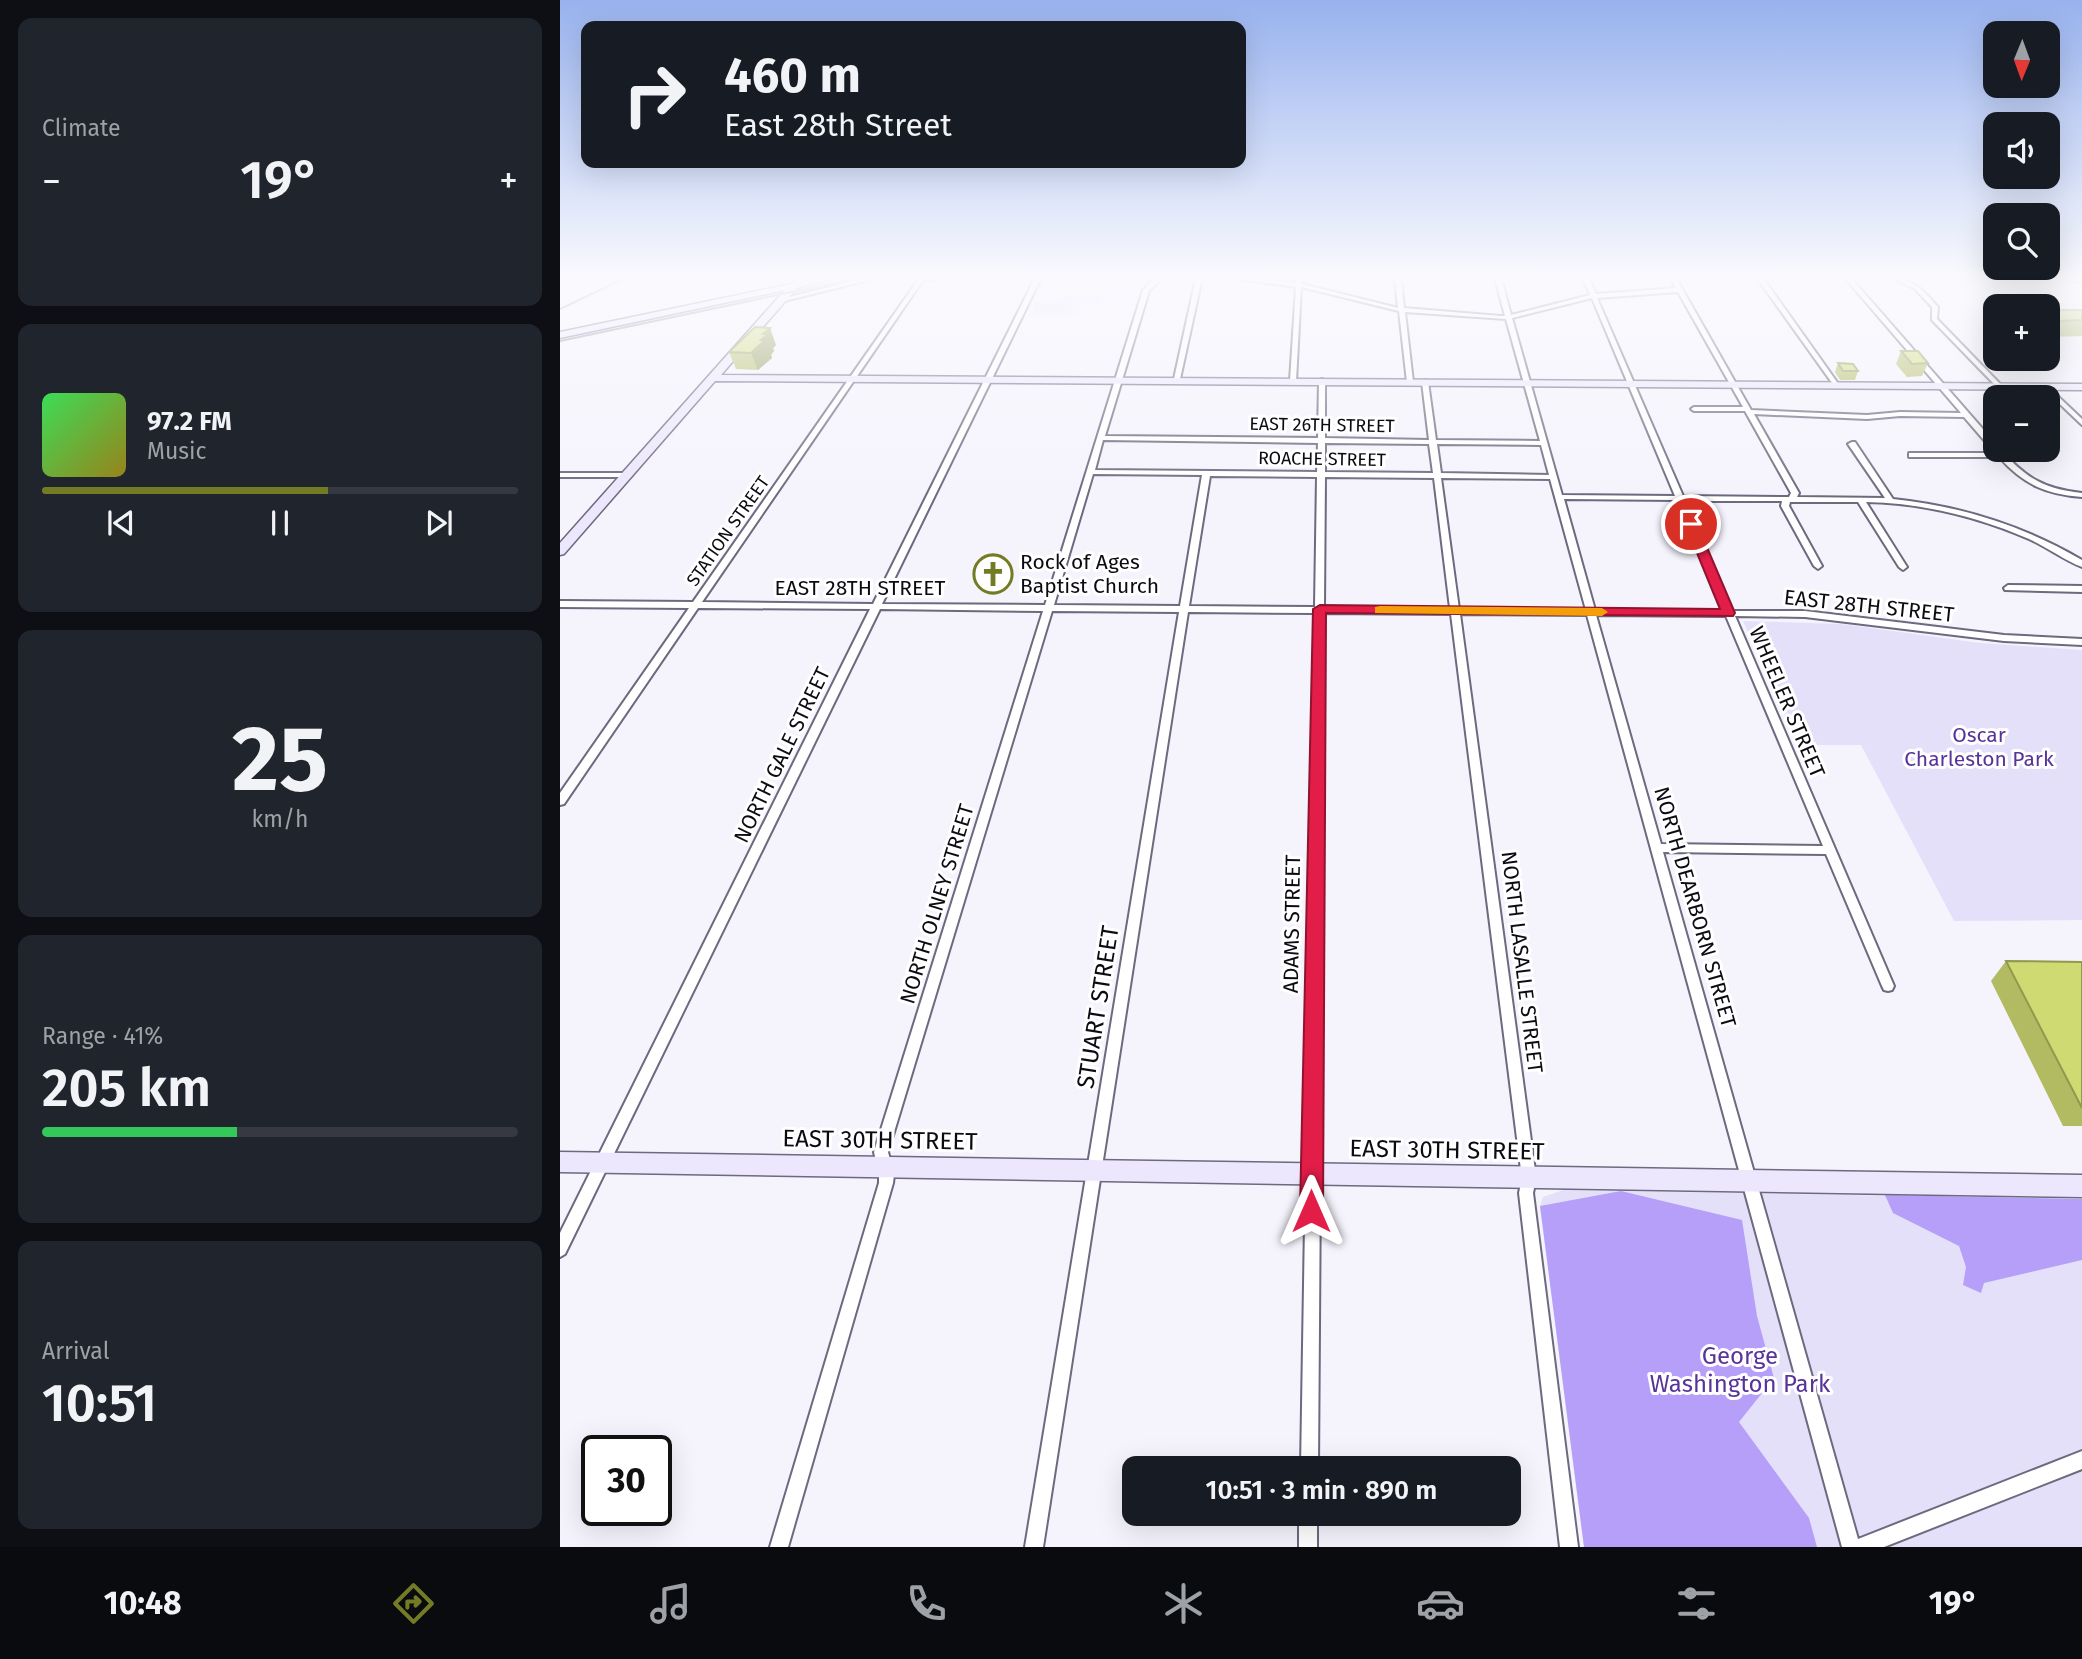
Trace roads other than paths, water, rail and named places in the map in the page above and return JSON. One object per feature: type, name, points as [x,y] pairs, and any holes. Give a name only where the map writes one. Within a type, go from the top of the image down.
[{"type":"main road","points":[[560,551],[738,350]]},
{"type":"main road","points":[[713,378],[1177,379],[1983,387]]},
{"type":"main road","points":[[2060,387],[2082,387]]},
{"type":"main road","name":"EAST 30TH STREET","points":[[560,1162],[2082,1185]]},
{"type":"street","name":"STATION STREET","points":[[560,802],[871,350]]},
{"type":"street","name":"NORTH GALE STREET","points":[[560,1249],[1003,350]]},
{"type":"street","name":"NORTH OLNEY STREET","points":[[779,1547],[886,1183],[881,1152],[1129,350]]},
{"type":"street","points":[[1177,379],[1183,350]]},
{"type":"street","points":[[1293,380],[1295,350]]},
{"type":"street","points":[[1406,350],[1410,382]]},
{"type":"street","name":"NORTH DEARBORN STREET","points":[[1518,350],[1851,1547]]},
{"type":"street","name":"WHEELER STREET","points":[[1617,350],[1888,986]]},
{"type":"street","points":[[1714,350],[1796,494],[1784,505],[1818,566]]},
{"type":"street","points":[[1811,350],[1837,386]]},
{"type":"street","points":[[1911,350],[1983,434]]},
{"type":"street","points":[[1964,350],[1998,385]]},
{"type":"street","name":"ADAMS STREET","points":[[1309,1456],[1322,381]]},
{"type":"street","name":"NORTH LASALLE STREET","points":[[1425,382],[1529,1178],[1526,1193],[1569,1547]]},
{"type":"street","points":[[2060,402],[2082,423]]},
{"type":"street","points":[[1694,409],[1867,417],[1900,414],[1967,415]]},
{"type":"street","name":"EAST 26TH STREET","points":[[1101,438],[1543,443]]},
{"type":"street","points":[[1852,444],[1891,501]]},
{"type":"street","points":[[1912,455],[1983,452]]},
{"type":"street","points":[[2008,462],[2025,480],[2055,492],[2082,495]]},
{"type":"street","name":"ROACHE STREET","points":[[1090,472],[1553,477]]},
{"type":"street","name":"STUART STREET","points":[[1034,1547],[1206,474]]},
{"type":"street","points":[[560,475],[628,475]]},
{"type":"street","points":[[1558,497],[1891,501],[1950,510],[2017,530],[2082,564]]},
{"type":"street","points":[[1861,500],[1903,566]]},
{"type":"street","points":[[2008,588],[2082,589]]},
{"type":"street","name":"EAST 28TH STREET","points":[[560,604],[1049,606],[1822,615],[2004,638],[2082,642]]},
{"type":"street","points":[[1656,848],[1830,850]]},
{"type":"street","points":[[1861,1547],[2082,1460]]},
{"type":"street","points":[[1308,1526],[1308,1547]]},
{"type":"place","name":"Rock of Ages Baptist Church","points":[[993,574]]},
{"type":"park label","name":"Oscar Charleston Park","points":[[1979,747]]},
{"type":"park label","name":"George Washington Park","points":[[1740,1370]]}]
